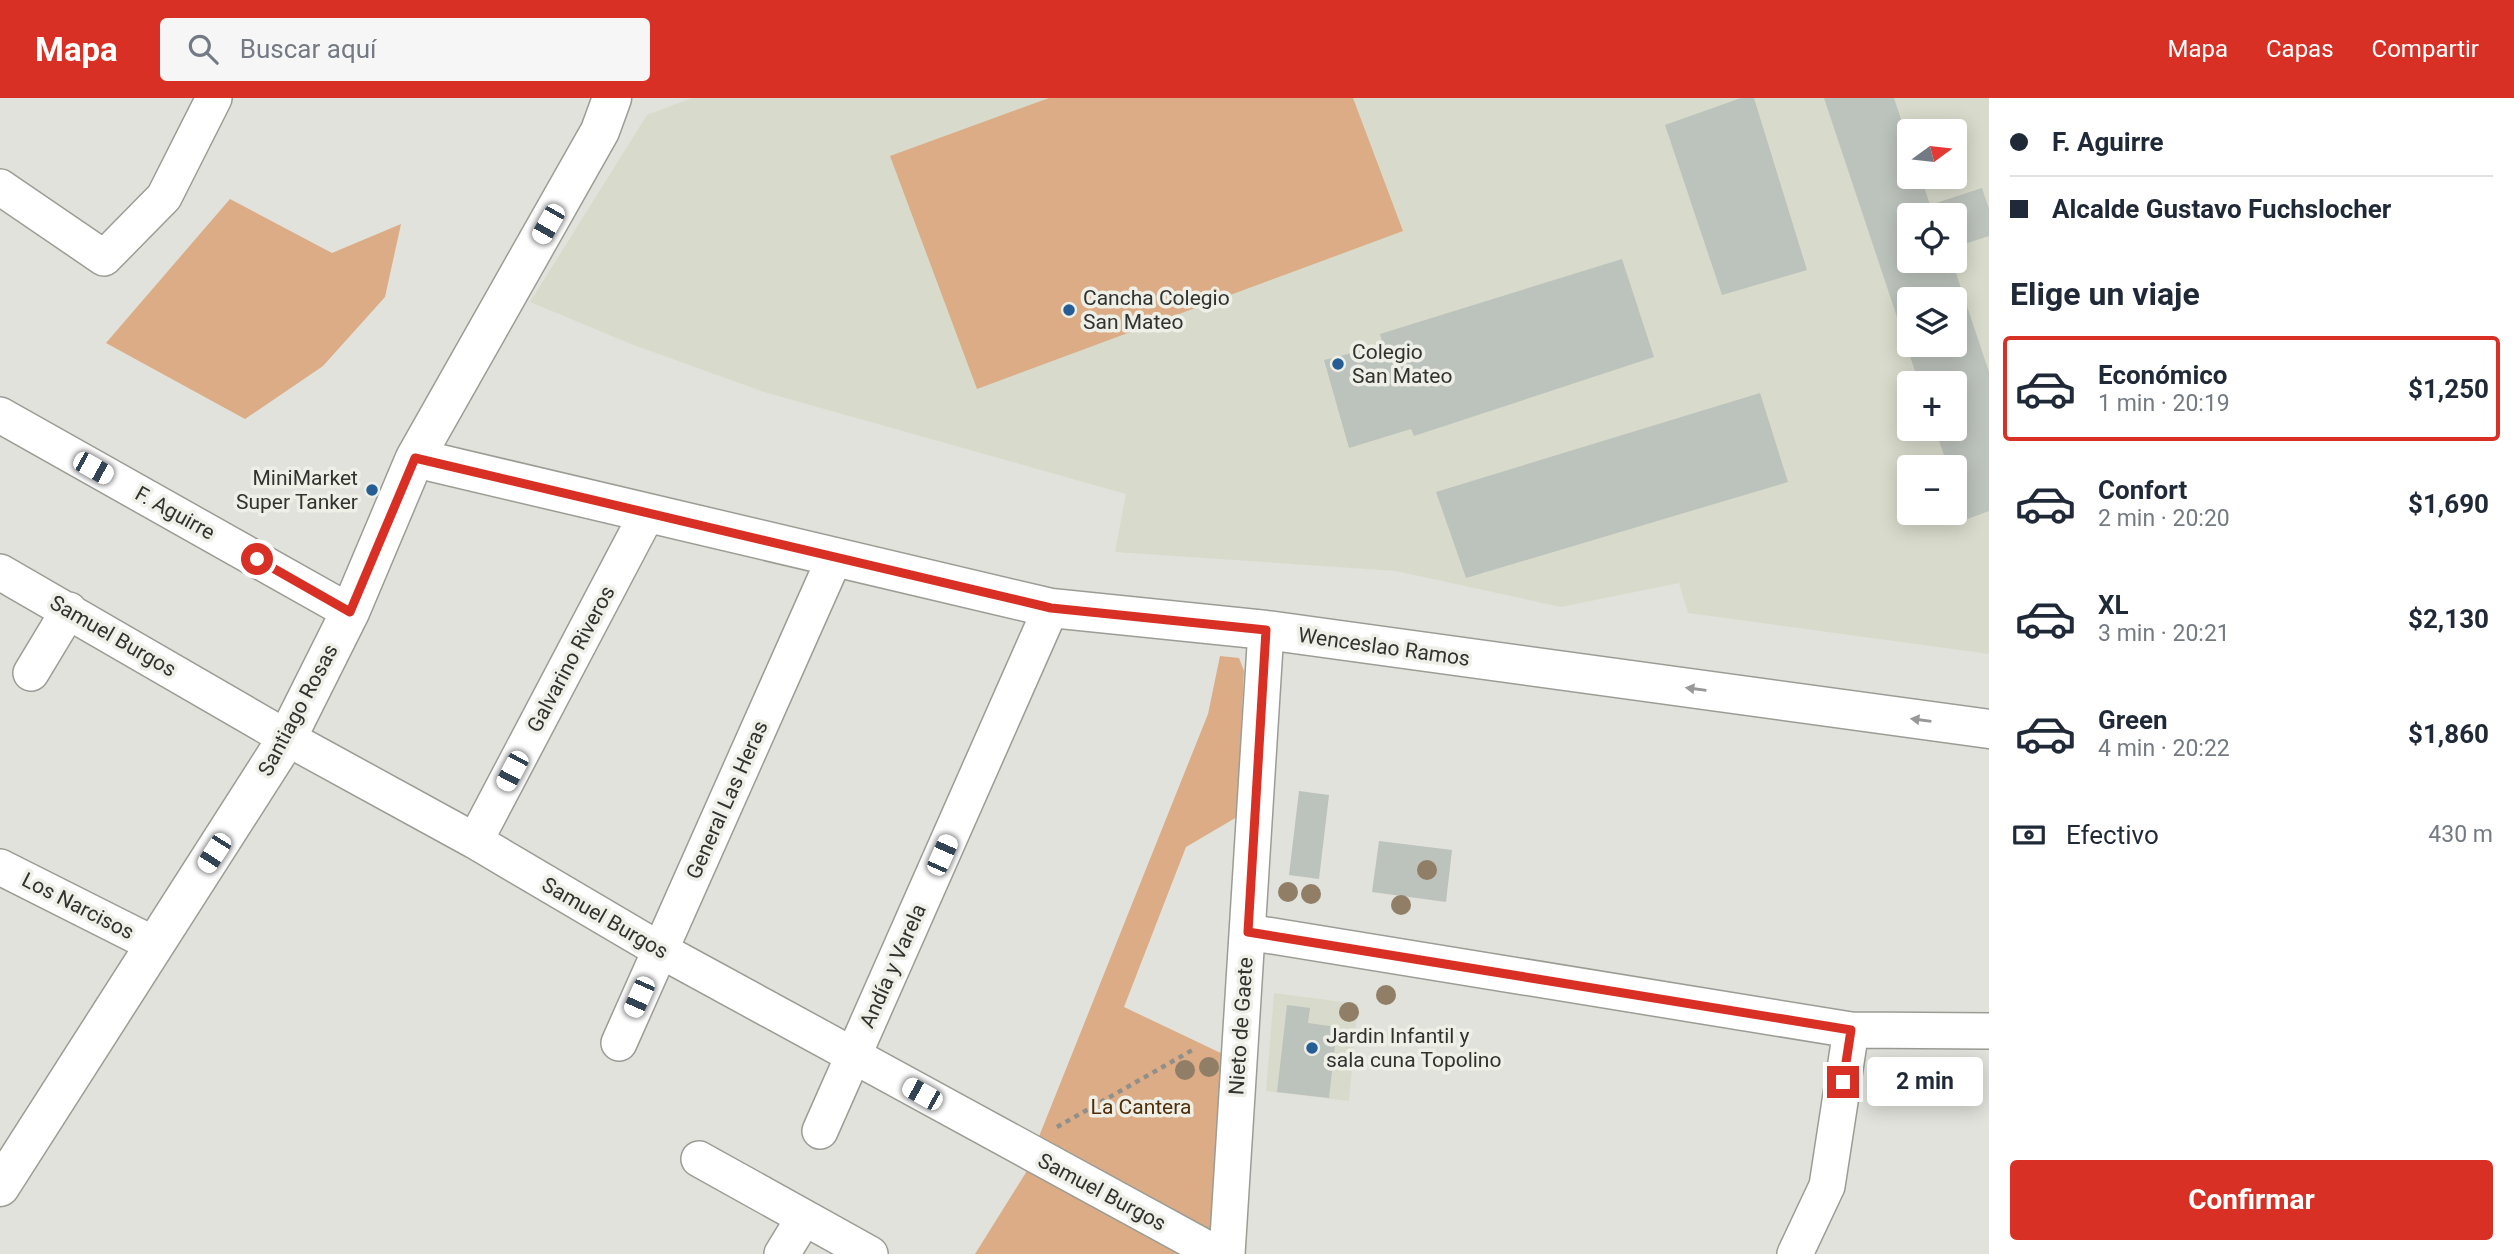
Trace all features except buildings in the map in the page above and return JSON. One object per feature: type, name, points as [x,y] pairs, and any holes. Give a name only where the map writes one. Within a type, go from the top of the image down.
[{"type":"street","points":[[0,187],[104,258],[164,197],[214,98]]},
{"type":"street","name":"Santiago Rosas","points":[[0,1187],[287,738],[350,612],[415,458],[594,142],[612,98]]},
{"type":"street","name":"F. Aguirre","points":[[0,415],[350,612]]},
{"type":"street","name":"Wenceslao Ramos","points":[[415,458],[1051,608],[1266,630],[1989,729]]},
{"type":"street","name":"Galvarino Riveros","points":[[475,841],[647,514]]},
{"type":"street","name":"General Las Heras","points":[[619,1043],[835,557]]},
{"type":"street","name":"Samuel Burgos","points":[[0,572],[287,738],[475,841],[660,950],[1217,1254]]},
{"type":"street","name":"Andía y Varela","points":[[820,1131],[1051,608]]},
{"type":"street","points":[[31,673],[69,610]]},
{"type":"street","name":"Nieto de Gaete","points":[[1227,1254],[1266,630]]},
{"type":"street","name":"Los Narcisos","points":[[0,867],[155,945]]},
{"type":"street","points":[[1248,932],[1851,1030],[1989,1031]]},
{"type":"street","points":[[1795,1254],[1827,1186],[1851,1030]]},
{"type":"street","points":[[699,1159],[870,1254]]},
{"type":"street","points":[[782,1254],[804,1218]]},
{"type":"path","points":[[1056,1128],[1196,1048]]},
{"type":"shaded area","name":"Colegio San Mateo","points":[[692,98],[1989,98],[1989,654],[1688,613],[1679,583],[1561,607],[1396,571],[1115,552],[1126,494],[764,392],[631,344],[530,302],[647,115]]},
{"type":"shaded area","name":"Jardin Infantil y sala cuna Topolino","points":[[1274,993],[1358,1004],[1349,1101],[1266,1091]]},
{"type":"green space","name":"Cancha Colegio San Mateo","points":[[1049,98],[1353,98],[1403,231],[977,389],[890,156]]},
{"type":"green space","points":[[230,199],[332,253],[401,224],[385,297],[323,366],[245,419],[106,343]]},
{"type":"green space","name":"La Cantera","points":[[1220,656],[1239,658],[1244,671],[1237,817],[1186,847],[1124,1007],[1227,1056],[1217,1223],[1203,1238],[1036,1144],[1208,714]]},
{"type":"green space","points":[[1030,1166],[1198,1254],[975,1254]]},
{"type":"place","name":"Cancha Colegio San Mateo","points":[[1069,310]]},
{"type":"place","name":"Colegio San Mateo","points":[[1338,364]]},
{"type":"place","name":"MiniMarket Super Tanker","points":[[372,490]]},
{"type":"place","name":"Jardin Infantil y sala cuna Topolino","points":[[1312,1048]]},
{"type":"route","points":[[257,559],[350,612],[415,458],[1051,608],[1266,630],[1248,932],[1851,1030],[1843,1082]]}]
